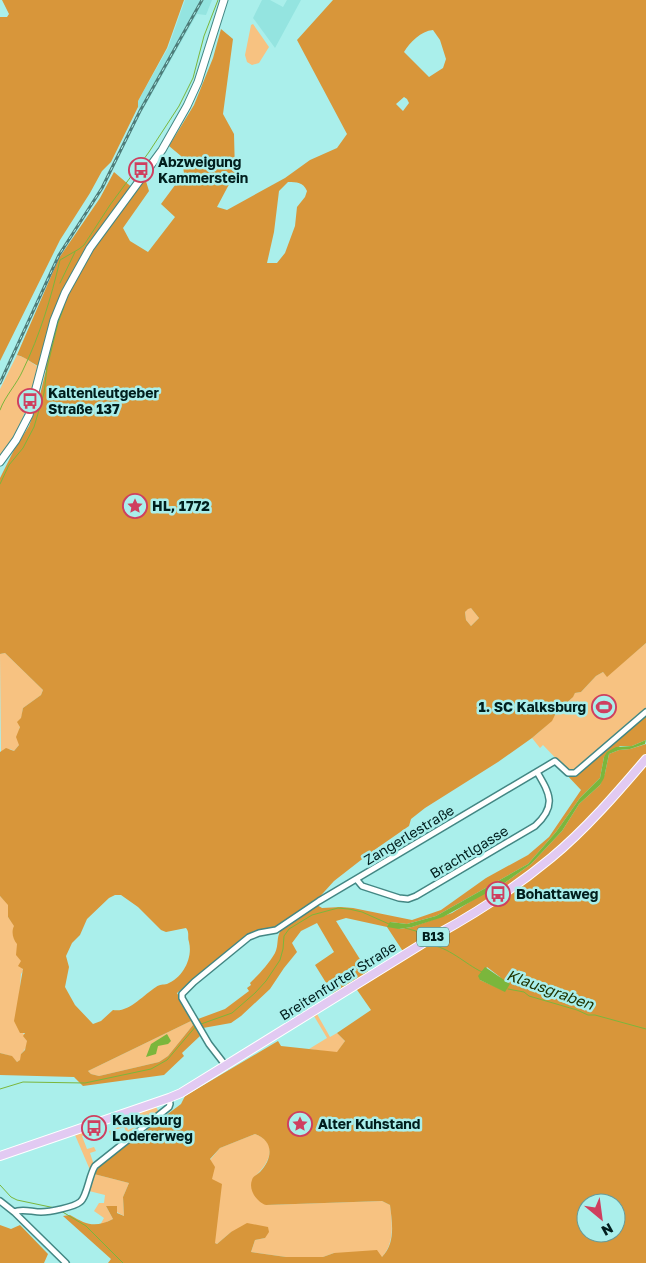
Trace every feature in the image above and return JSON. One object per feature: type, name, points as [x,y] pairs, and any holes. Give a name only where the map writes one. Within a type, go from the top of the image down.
[{"type":"main road","points":[[0,462],[16,440],[29,415],[54,320],[65,293],[90,248],[162,150],[187,106],[198,82],[224,0]]},
{"type":"main road","name":"Breitenfurter Straße","points":[[0,1156],[170,1098],[226,1066],[493,901],[562,849],[611,799],[646,759]]},
{"type":"street","name":"Zangerlestraße","points":[[226,1066],[201,1031],[181,996],[194,982],[249,938],[279,928],[294,917],[555,761],[568,773],[575,773],[646,712]]},
{"type":"street","name":"Brachtlgasse","points":[[357,880],[362,886],[408,899],[535,826],[545,817],[549,807],[549,796],[537,772]]},
{"type":"street","points":[[14,1212],[18,1210],[52,1211],[80,1203],[84,1198],[91,1172],[95,1166],[168,1107],[170,1098]]},
{"type":"street","points":[[0,1201],[14,1212],[66,1263]]},
{"type":"shaded area","points":[[2,0],[184,0],[167,48],[138,101],[138,107],[111,162],[102,171],[60,240],[0,361],[0,17],[7,17],[9,14]]},
{"type":"shaded area","points":[[185,0],[212,0],[206,15],[197,14],[142,111],[138,107],[138,101],[168,48]]},
{"type":"shaded area","points":[[262,0],[270,0],[283,7],[287,0],[301,0],[275,48],[253,18]]},
{"type":"shaded area","points":[[333,0],[646,0],[646,643],[607,677],[603,672],[596,676],[581,692],[575,693],[556,713],[552,721],[532,738],[425,808],[411,819],[409,826],[334,881],[315,902],[277,927],[255,931],[177,993],[200,1036],[182,1053],[184,1056],[164,1075],[83,1086],[74,1077],[0,1075],[0,1053],[12,1056],[17,1062],[25,1050],[27,1041],[23,1036],[25,1033],[20,1033],[14,1021],[23,969],[18,966],[21,961],[16,955],[17,944],[13,935],[14,926],[8,917],[8,905],[0,896],[0,752],[6,748],[14,751],[19,745],[16,737],[20,727],[17,722],[21,718],[23,708],[41,695],[43,690],[5,653],[0,654],[0,478],[29,426],[39,399],[46,370],[17,355],[59,258],[100,198],[114,172],[135,190],[145,178],[149,191],[123,228],[130,241],[148,252],[175,217],[161,204],[184,173],[181,156],[169,146],[194,105],[213,58],[221,29],[233,39],[223,114],[234,134],[235,173],[217,207],[227,210],[285,178],[310,160],[337,148],[347,134],[297,40]],"holes":[[[433,30],[440,40],[446,59],[443,68],[429,77],[404,52],[416,38]],[[404,97],[409,103],[403,111],[396,104]],[[288,182],[302,184],[307,191],[297,207],[295,226],[285,253],[277,263],[267,263],[274,232],[279,191]],[[471,608],[479,618],[471,626],[466,620],[465,612]],[[121,895],[138,907],[161,930],[166,932],[186,928],[190,948],[186,967],[173,981],[157,986],[136,1003],[125,1009],[113,1010],[101,1021],[93,1024],[75,1005],[65,987],[69,967],[66,956],[72,943],[80,935],[87,919],[109,898]],[[191,1021],[193,1025],[168,1056],[159,1062],[99,1076],[88,1071]]]},
{"type":"shaded area","points":[[253,24],[269,47],[259,63],[252,65],[247,62],[245,55],[251,25]]},
{"type":"shaded area","points":[[17,355],[38,367],[20,424],[0,456],[0,389]]},
{"type":"shaded area","points":[[468,608],[471,608],[479,618],[471,626],[466,620],[465,612]]},
{"type":"shaded area","name":"1. SC Kalksburg","points":[[646,643],[646,710],[576,770],[568,771],[543,745],[540,748],[532,738],[575,693],[581,692],[596,676],[603,672],[607,676]]},
{"type":"shaded area","points":[[5,653],[43,690],[41,695],[23,708],[19,745],[14,751],[10,749],[1,753],[0,654]]},
{"type":"shaded area","points":[[646,714],[646,740],[632,746],[620,746],[604,757],[600,778],[580,798],[556,832],[528,864],[436,916],[407,924],[390,922],[399,929],[412,927],[452,913],[503,884],[531,864],[562,831],[579,804],[600,785],[609,754],[646,744],[646,1263],[108,1263],[111,1259],[63,1216],[70,1215],[91,1224],[101,1224],[113,1219],[106,1206],[117,1206],[117,1213],[124,1216],[123,1197],[129,1183],[94,1174],[99,1166],[181,1104],[185,1096],[278,1041],[281,1046],[337,1052],[345,1041],[337,1033],[371,1010],[355,987],[406,956],[387,927],[346,918],[336,921],[368,972],[333,994],[315,965],[334,952],[317,923],[301,931],[292,943],[297,952],[270,989],[241,1016],[231,1023],[203,1028],[198,1019],[225,1009],[249,991],[247,988],[251,985],[250,983],[267,965],[275,953],[279,933],[288,923],[317,905],[322,908],[353,908],[412,920],[441,910],[486,878],[528,855],[549,837],[581,790],[565,773],[571,776],[577,774]],"holes":[[[487,967],[500,977],[505,991],[480,980]],[[255,1134],[266,1141],[270,1150],[264,1167],[253,1177],[251,1184],[252,1192],[259,1201],[266,1205],[382,1201],[390,1205],[392,1218],[391,1239],[382,1257],[377,1250],[334,1253],[323,1257],[286,1257],[251,1252],[255,1240],[265,1238],[269,1232],[268,1227],[247,1223],[231,1232],[217,1244],[215,1243],[222,1184],[212,1179],[215,1167],[210,1159],[220,1148]]]},
{"type":"shaded area","points":[[646,740],[645,744],[609,754],[604,778],[600,785],[579,804],[562,831],[531,864],[503,884],[443,917],[412,927],[399,929],[387,927],[390,922],[407,924],[436,916],[528,864],[556,832],[580,798],[600,778],[604,757],[607,752],[616,747],[632,746]]},
{"type":"shaded area","points":[[0,896],[9,905],[8,917],[15,926],[23,971],[21,974],[17,1026],[25,1036],[27,1046],[21,1054],[21,1060],[17,1062],[11,1056],[0,1053]]},
{"type":"shaded area","points":[[485,967],[510,984],[505,992],[480,980],[478,976]]},
{"type":"shaded area","points":[[317,1014],[330,1037],[337,1033],[345,1041],[337,1053],[309,1049],[327,1038],[314,1016]]},
{"type":"shaded area","points":[[191,1021],[193,1025],[168,1056],[159,1062],[99,1076],[88,1071]]},
{"type":"shaded area","points":[[167,1034],[171,1041],[168,1044],[158,1046],[156,1054],[146,1057],[151,1044]]},
{"type":"shaded area","points":[[156,1107],[159,1112],[138,1129],[136,1125],[142,1122],[140,1116],[127,1120],[126,1118]]},
{"type":"shaded area","points":[[126,1124],[128,1130],[135,1127],[137,1130],[124,1140],[121,1136],[127,1134],[124,1127],[112,1131],[115,1139],[112,1139],[109,1131]]},
{"type":"shaded area","points":[[105,1125],[107,1129],[98,1133],[99,1137],[93,1139],[91,1130]]},
{"type":"shaded area","points":[[87,1131],[89,1133],[82,1136],[87,1149],[94,1147],[96,1151],[90,1153],[94,1165],[90,1170],[75,1135]]},
{"type":"shaded area","points":[[255,1134],[263,1138],[270,1148],[264,1167],[253,1178],[266,1205],[382,1201],[390,1205],[392,1225],[391,1239],[382,1257],[334,1253],[323,1257],[286,1257],[251,1252],[255,1240],[265,1238],[231,1232],[217,1244],[215,1243],[210,1160],[220,1148]]},
{"type":"shaded area","points":[[94,1174],[129,1183],[123,1197],[124,1216],[106,1206],[113,1219],[100,1225],[104,1218],[94,1211],[99,1203],[104,1203],[105,1195],[89,1191]]},
{"type":"shaded area","points":[[0,1225],[11,1229],[20,1225],[48,1254],[44,1263],[0,1263]]},
{"type":"waterway","points":[[0,410],[20,375],[35,343],[49,302],[60,260],[84,245],[179,106],[193,78],[204,36],[218,0]]},
{"type":"waterway","points":[[60,283],[75,252]]},
{"type":"waterway","points":[[0,484],[9,465],[23,448],[34,427],[44,393],[47,368],[58,323],[64,307]]},
{"type":"waterway","points":[[201,1024],[232,1013],[255,993],[266,981],[280,960],[284,936],[289,929],[312,915],[338,908],[349,909],[362,912],[389,924]]},
{"type":"waterway","name":"Klausgraben","points":[[405,928],[416,931],[422,938]]},
{"type":"waterway","name":"Klausgraben","points":[[429,945],[450,952],[482,972]]},
{"type":"waterway","name":"Klausgraben","points":[[508,989],[524,992],[529,996],[588,1015],[595,1015],[646,1029]]},
{"type":"waterway","points":[[0,1089],[23,1082],[85,1083],[151,1069],[167,1060],[197,1025]]},
{"type":"waterway","points":[[0,1185],[11,1197],[17,1200],[55,1208]]},
{"type":"waterway","points":[[61,1211],[86,1226],[123,1263]]},
{"type":"railway","points":[[0,383],[59,255],[102,188],[140,111],[202,0]]},
{"type":"place","name":"Abzweigung Kammerstein","points":[[141,170]]},
{"type":"place","name":"Kaltenleutgeber Straße 137","points":[[30,401]]},
{"type":"place","name":"HL, 1772","points":[[135,506]]},
{"type":"place","name":"1. SC Kalksburg","points":[[604,707]]},
{"type":"place","name":"Bohattaweg","points":[[498,894]]},
{"type":"place","name":"Alter Kuhstand","points":[[300,1124]]},
{"type":"place","name":"Kalksburg Lodererweg","points":[[94,1128]]}]
